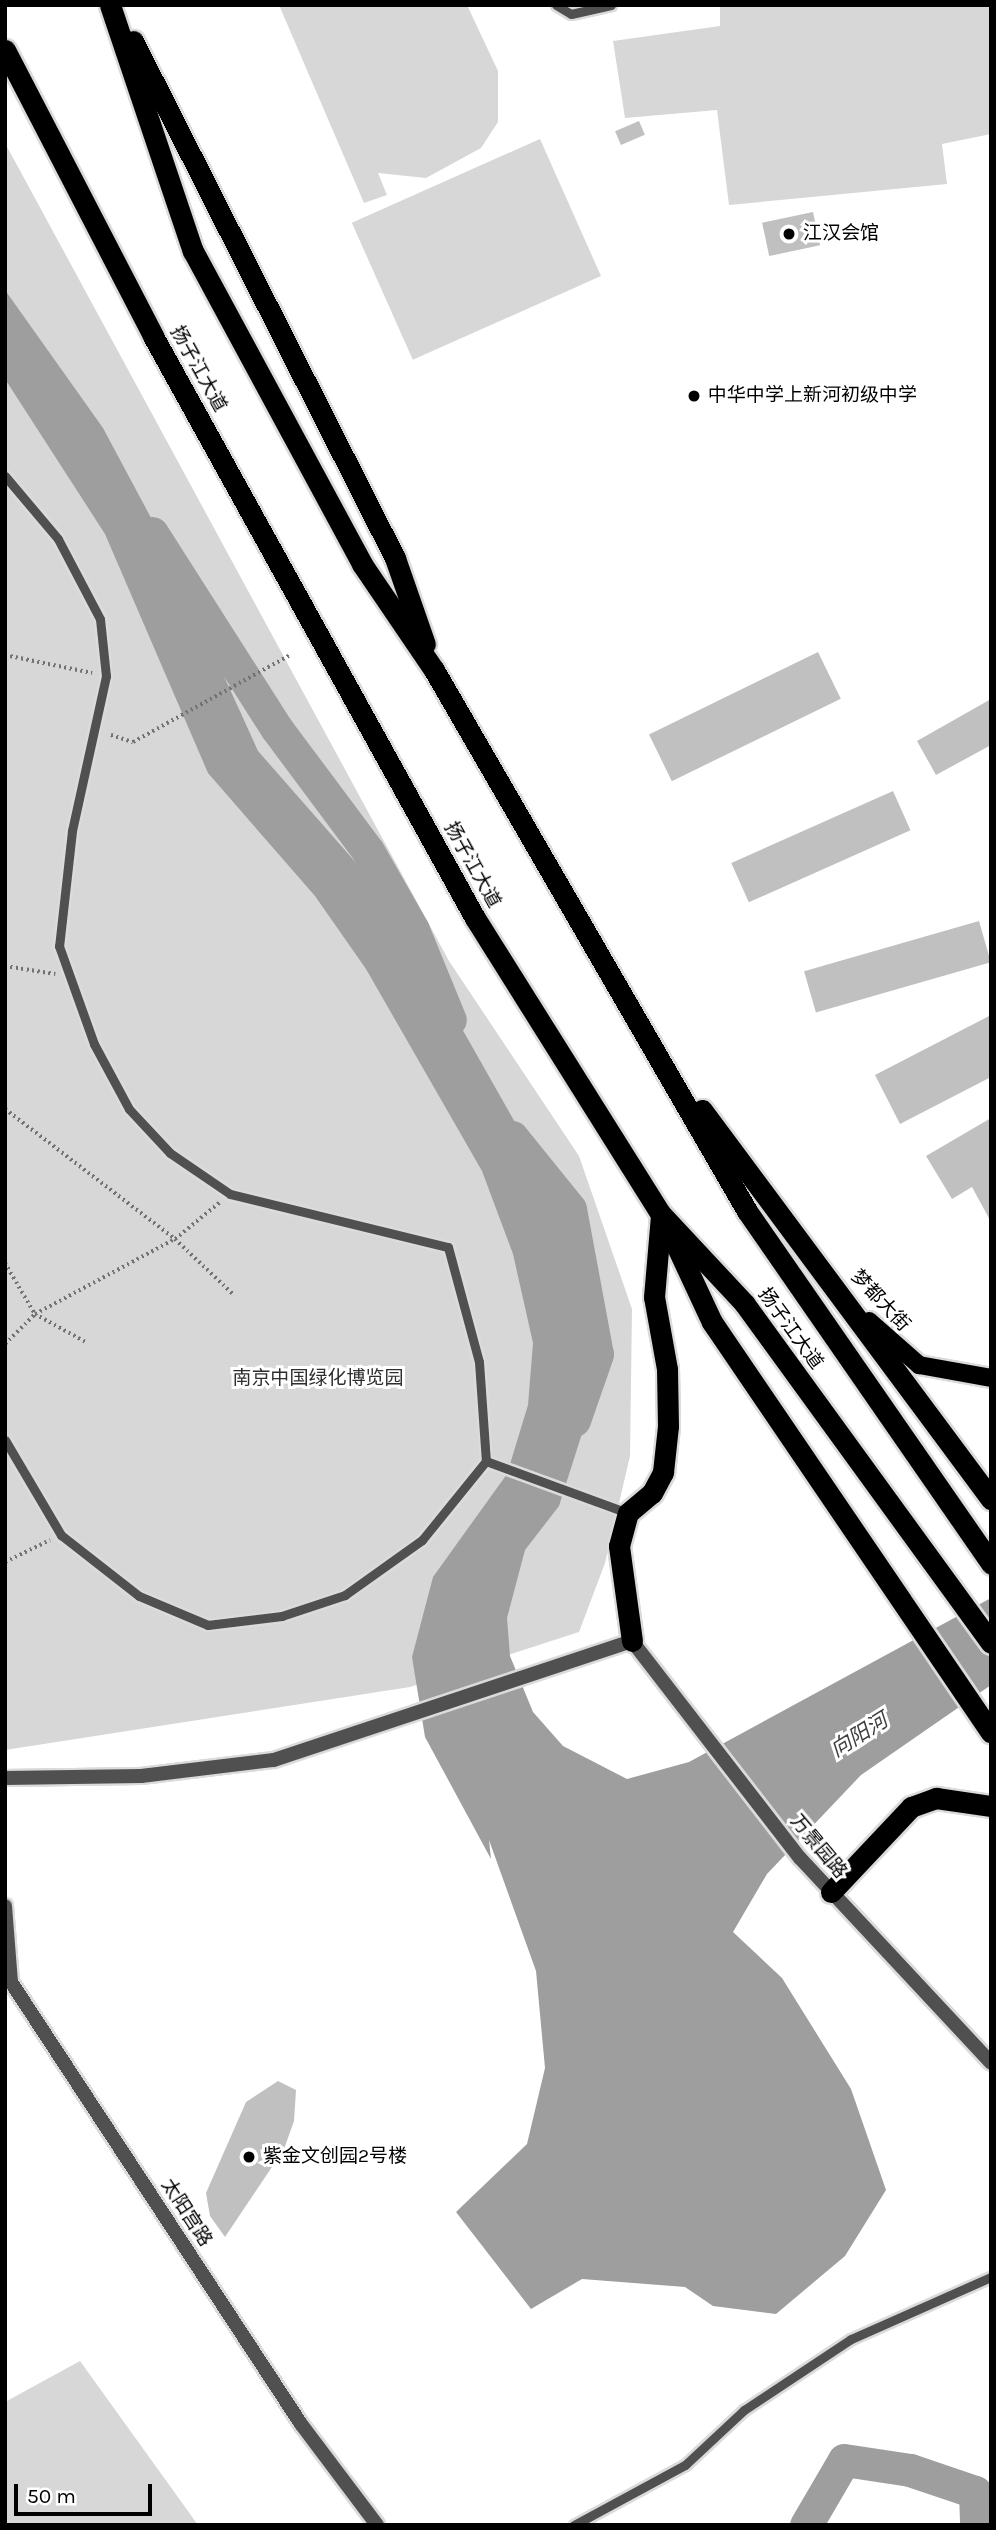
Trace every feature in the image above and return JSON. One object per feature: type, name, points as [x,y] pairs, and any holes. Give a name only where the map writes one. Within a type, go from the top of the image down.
[{"type":"highway","points":[[113,5],[395,558],[434,670]]},
{"type":"highway","name":"扬子江大道","points":[[113,5],[192,251],[362,564],[434,670],[526,839],[663,1061],[747,1211],[991,1564]]},
{"type":"highway","name":"扬子江大道","points":[[7,56],[153,336],[475,918],[661,1214],[744,1303],[991,1643]]},
{"type":"highway","points":[[663,1061],[822,1268],[991,1499]]},
{"type":"highway","points":[[632,1641],[618,1566],[628,1513],[652,1493],[663,1472],[667,1369],[654,1297],[661,1214]]},
{"type":"highway","points":[[661,1214],[712,1322],[991,1732]]},
{"type":"highway","points":[[831,1892],[911,1807],[936,1798],[991,1806]]},
{"type":"main road","name":"梦都大街","points":[[822,1268],[891,1346],[919,1365],[991,1378]]},
{"type":"street","points":[[5,1778],[141,1776],[274,1760],[538,1676],[632,1641]]},
{"type":"street","name":"万景园路","points":[[632,1641],[800,1858],[991,2063]]},
{"type":"street","name":"太阳宫路","points":[[5,1906],[10,1982],[301,2424],[377,2525]]},
{"type":"lane","points":[[556,5],[571,14],[611,5]]},
{"type":"lane","points":[[5,476],[58,539],[100,619],[106,676],[71,844],[59,946],[94,1044],[129,1109],[170,1153],[230,1194],[448,1247],[479,1362],[486,1461],[422,1540],[345,1595],[282,1616],[208,1625],[139,1596],[61,1535],[5,1440]]},
{"type":"lane","points":[[486,1461],[628,1513]]},
{"type":"lane","points":[[574,2525],[685,2465],[781,2382],[851,2339],[991,2277]]},
{"type":"path","points":[[5,654],[106,676]]},
{"type":"path","points":[[111,735],[133,742],[289,655]]},
{"type":"path","points":[[5,966],[69,976]]},
{"type":"path","points":[[5,1109],[175,1239],[234,1296]]},
{"type":"path","points":[[5,1344],[35,1314],[175,1239],[230,1194]]},
{"type":"path","points":[[5,1263],[35,1314],[86,1342]]},
{"type":"path","points":[[5,1562],[61,1535]]},
{"type":"green space","points":[[279,5],[467,5],[498,71],[498,122],[481,148],[426,178],[378,173],[387,195],[364,203]]},
{"type":"green space","points":[[720,5],[991,5],[991,134],[942,144],[947,184],[729,205],[717,110],[625,118],[613,41],[720,26]]},
{"type":"green space","points":[[540,139],[601,276],[413,360],[352,223]]},
{"type":"green space","name":"南京中国绿化博览园","points":[[5,143],[449,961],[579,1156],[632,1309],[630,1456],[605,1563],[579,1632],[410,1687],[5,1750]]},
{"type":"green space","points":[[80,2361],[198,2525],[5,2525],[5,2402]]},
{"type":"water","name":"向阳河","points":[[5,290],[103,428],[157,529],[258,751],[358,865],[414,944],[533,1154],[568,1245],[591,1354],[585,1424],[559,1506],[525,1550],[507,1618],[510,1656],[533,1712],[563,1746],[627,1779],[689,1762],[991,1598],[991,1685],[861,1775],[767,1874],[733,1932],[782,1978],[851,2089],[886,2190],[845,2256],[776,2314],[713,2306],[685,2287],[582,2279],[531,2309],[456,2212],[527,2144],[545,2068],[536,1971],[489,1840],[491,1859],[425,1737],[412,1657],[433,1577],[507,1474],[528,1405],[533,1343],[513,1254],[482,1171],[366,969],[315,896],[208,773],[105,534],[5,379]]},
{"type":"building","points":[[639,121],[645,135],[621,145],[615,131]]},
{"type":"building","points":[[813,212],[820,245],[769,256],[762,223]]},
{"type":"building","points":[[818,652],[841,699],[672,781],[649,734]]},
{"type":"building","points":[[991,699],[991,745],[936,775],[917,741]]},
{"type":"building","points":[[893,791],[910,830],[749,902],[731,863]]},
{"type":"building","points":[[979,921],[991,962],[816,1013],[804,971]]},
{"type":"building","points":[[991,1015],[991,1077],[900,1124],[875,1075]]},
{"type":"building","points":[[991,1118],[991,1222],[972,1187],[952,1199],[926,1156]]},
{"type":"building","name":"紫金文创园2号楼","points":[[278,2081],[296,2090],[294,2121],[284,2149],[225,2237],[210,2216],[206,2193],[246,2102]]},
{"type":"waterway","points":[[152,533],[277,729],[368,851],[413,930],[450,1020]]},
{"type":"waterway","points":[[512,1137],[570,1209],[597,1354],[574,1420]]},
{"type":"waterway","points":[[806,2525],[844,2460],[910,2470],[975,2492],[976,2525]]},
{"type":"place","name":"江汉会馆","points":[[789,234]]},
{"type":"place","name":"中华中学上新河初级中学","points":[[694,396]]},
{"type":"place","name":"紫金文创园2号楼","points":[[249,2157]]}]
